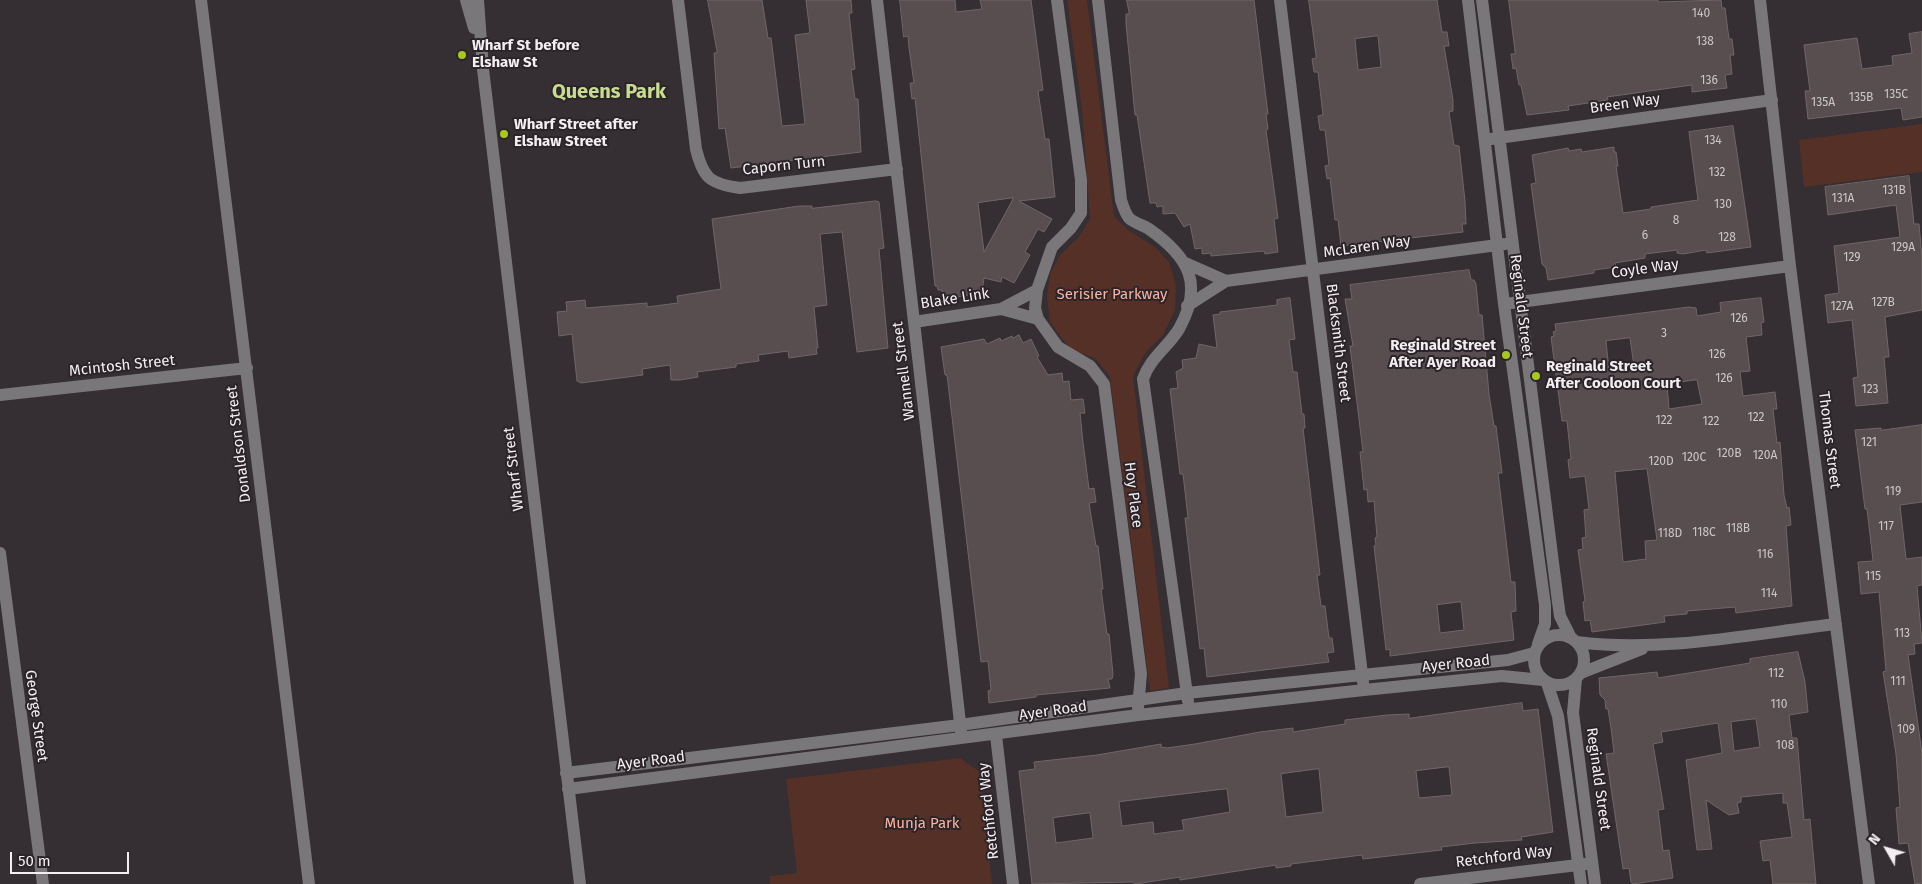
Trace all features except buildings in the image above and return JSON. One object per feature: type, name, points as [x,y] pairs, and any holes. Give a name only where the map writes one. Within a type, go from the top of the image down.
[{"type":"street","name":"Donaldson Street","points":[[202,0],[309,884]]},
{"type":"street","name":"Wharf Street","points":[[466,0],[481,50]]},
{"type":"street","name":"Wharf Street","points":[[478,0],[481,50],[580,884]]},
{"type":"street","name":"Caporn Turn","points":[[678,0],[696,149],[700,164],[709,179],[724,186],[740,188],[897,169]]},
{"type":"street","name":"Wannell Street","points":[[876,0],[962,739]]},
{"type":"street","points":[[1037,313],[1037,290],[1052,248],[1071,228],[1080,213],[1081,180],[1057,0]]},
{"type":"street","points":[[1098,0],[1121,200],[1129,218],[1150,230],[1183,262],[1189,270],[1193,287],[1179,329],[1147,366],[1143,378],[1190,710]]},
{"type":"street","name":"Blacksmith Street","points":[[1280,0],[1364,690]]},
{"type":"street","name":"Reginald Street","points":[[1468,0],[1504,304],[1544,605],[1545,624],[1536,649]]},
{"type":"street","name":"Reginald Street","points":[[1482,0],[1560,616],[1574,640]]},
{"type":"street","name":"Thomas Street","points":[[1760,0],[1790,266],[1869,884]]},
{"type":"street","name":"Breen Way","points":[[1484,140],[1772,100]]},
{"type":"street","name":"McLaren Way","points":[[1187,306],[1226,281],[1513,243]]},
{"type":"street","points":[[1183,262],[1226,281]]},
{"type":"street","name":"Coyle Way","points":[[1504,304],[1790,266]]},
{"type":"street","name":"Blake Link","points":[[1001,309],[1037,290]]},
{"type":"street","name":"Blake Link","points":[[914,322],[1001,309],[1037,313]]},
{"type":"street","name":"Hoy Place","points":[[1037,313],[1058,347],[1090,366],[1104,384],[1141,674],[1137,700],[1138,716]]},
{"type":"street","name":"Mcintosh Street","points":[[0,396],[247,368]]},
{"type":"street","name":"George Street","points":[[0,553],[6,665],[43,884]]},
{"type":"street","points":[[1652,646],[1579,676],[1560,686],[1545,681],[1534,668],[1536,649],[1550,636],[1564,635],[1574,640],[1602,646],[1652,646],[1836,624]]},
{"type":"street","points":[[1574,640],[1584,657],[1579,676]]},
{"type":"street","name":"Ayer Road","points":[[566,773],[960,724],[1187,693],[1508,660],[1536,649]]},
{"type":"street","name":"Ayer Road","points":[[568,789],[1138,716],[1364,690],[1502,676],[1545,681]]},
{"type":"street","name":"Reginald Street","points":[[1579,676],[1573,713],[1595,884]]},
{"type":"street","name":"Reginald Street","points":[[1545,681],[1558,716],[1581,884]]},
{"type":"street","name":"Retchford Way","points":[[996,735],[1013,884]]},
{"type":"street","name":"Retchford Way","points":[[1420,884],[1593,863]]},
{"type":"green space","name":"Serisier Parkway","points":[[1067,0],[1087,0],[1114,216],[1128,230],[1155,247],[1169,262],[1176,285],[1175,310],[1163,335],[1146,352],[1133,376],[1169,688],[1150,691],[1110,377],[1096,359],[1073,350],[1062,339],[1050,322],[1047,297],[1050,274],[1060,255],[1078,238],[1090,219],[1082,110]]},
{"type":"green space","points":[[1922,124],[1922,172],[1804,187],[1799,140]]},
{"type":"green space","name":"Munja Park","points":[[960,758],[980,772],[992,884],[770,884],[769,876],[797,873],[786,779]]},
{"type":"place","name":"Wharf St before Elshaw St","points":[[462,55]]},
{"type":"place","name":"Wharf Street after Elshaw Street","points":[[504,134]]},
{"type":"place","name":"Reginald Street After Ayer Road","points":[[1506,355]]},
{"type":"place","name":"Reginald Street After Cooloon Court","points":[[1536,376]]},
{"type":"district","name":"Queens Park","points":[[609,92]]}]
